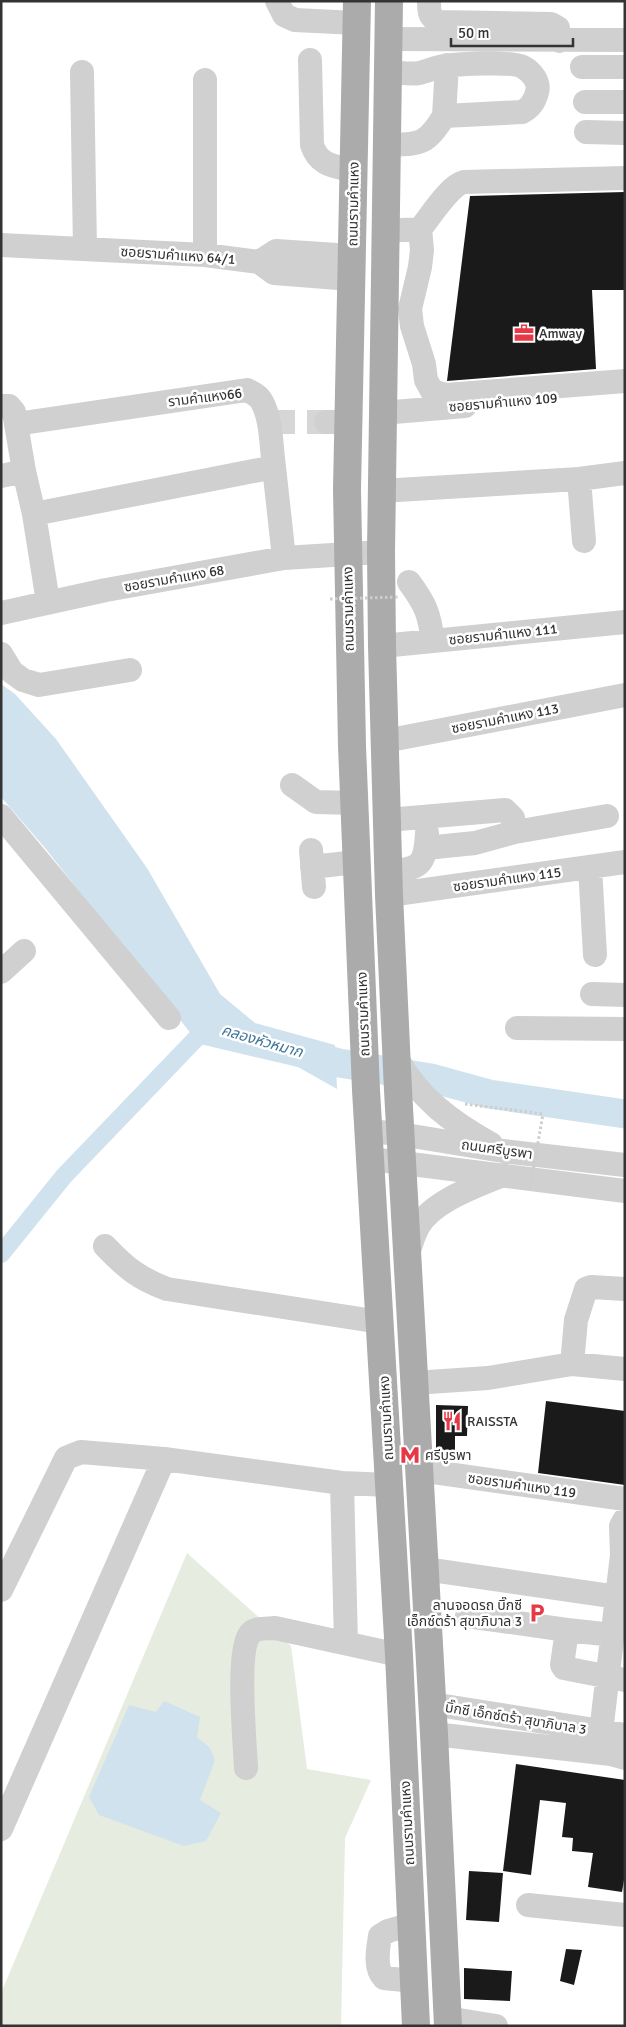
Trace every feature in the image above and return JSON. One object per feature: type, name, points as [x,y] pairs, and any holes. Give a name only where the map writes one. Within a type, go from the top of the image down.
[{"type":"main road","points":[[389,1],[381,491],[382,646],[388,883],[448,2022]]},
{"type":"main road","name":"ถนนรามคำแหง","points":[[356,12],[352,268],[337,422],[348,555],[354,803],[366,1090],[399,1654],[416,2026]]},
{"type":"street","points":[[277,1],[284,15],[296,20],[356,12]]},
{"type":"street","points":[[429,1],[429,12],[440,22],[551,24],[558,28],[559,41]]},
{"type":"street","points":[[389,39],[625,40]]},
{"type":"street","points":[[310,60],[312,145],[316,155],[327,164],[354,171]]},
{"type":"street","points":[[388,72],[419,73],[431,68],[447,65],[510,64],[522,67],[534,77],[539,85],[537,94],[529,109],[522,112],[444,116]]},
{"type":"street","points":[[387,145],[417,144],[427,139],[444,116],[447,65]]},
{"type":"street","points":[[582,67],[625,67]]},
{"type":"street","points":[[82,72],[85,249]]},
{"type":"street","points":[[205,80],[205,255]]},
{"type":"street","points":[[585,102],[625,102]]},
{"type":"street","points":[[586,132],[625,133]]},
{"type":"street","points":[[625,178],[459,183],[420,229],[422,250],[420,267],[410,309],[412,326],[424,364],[426,380],[432,391],[446,395],[625,381]]},
{"type":"street","points":[[385,231],[420,229]]},
{"type":"street","name":"ซอยรามคำแหง 64/1","points":[[1,244],[205,255],[259,262],[274,273],[352,268]]},
{"type":"street","name":"รามคำแหง66","points":[[16,424],[247,390],[257,395],[262,402],[269,422],[284,558]]},
{"type":"street","name":"ซอยรามคำแหง 109","points":[[382,413],[625,391]]},
{"type":"street","points":[[1,406],[9,406],[14,412],[16,424],[12,473],[34,514],[48,602]]},
{"type":"street","points":[[34,514],[274,467]]},
{"type":"street","points":[[381,491],[579,479],[625,473]]},
{"type":"street","points":[[579,479],[584,541]]},
{"type":"street","name":"ซอยรามคำแหง 68","points":[[1,613],[48,602],[284,558],[381,552]]},
{"type":"street","points":[[404,590],[425,604],[430,620],[433,641]]},
{"type":"street","name":"ซอยรามคำแหง 111","points":[[382,646],[625,622]]},
{"type":"street","points":[[1,654],[12,672],[23,680],[39,684],[130,670]]},
{"type":"street","name":"ซอยรามคำแหง 113","points":[[384,741],[625,695]]},
{"type":"street","points":[[292,785],[303,795],[316,802],[354,803]]},
{"type":"street","points":[[387,820],[505,810],[513,818],[515,832]]},
{"type":"street","points":[[1,816],[169,1018]]},
{"type":"street","points":[[426,848],[475,843],[515,832],[607,816]]},
{"type":"street","points":[[388,883],[420,863],[426,848],[427,817]]},
{"type":"street","points":[[312,868],[356,862]]},
{"type":"street","name":"ซอยรามคำแหง 115","points":[[388,883],[590,867],[625,862]]},
{"type":"street","points":[[590,867],[595,955]]},
{"type":"street","points":[[1,972],[24,951]]},
{"type":"street","points":[[592,994],[625,995]]},
{"type":"street","points":[[517,1028],[625,1029]]},
{"type":"street","points":[[396,1057],[407,1077],[424,1097],[452,1109],[471,1133],[503,1151]]},
{"type":"street","name":"ถนนศรีบูรพา","points":[[369,1131],[400,1134],[503,1151],[625,1165]]},
{"type":"street","name":"ถนนศรีบูรพา","points":[[370,1159],[625,1191]]},
{"type":"street","points":[[407,1256],[419,1226],[436,1208],[455,1196],[504,1175]]},
{"type":"street","points":[[105,1246],[123,1265],[137,1275],[167,1288],[380,1322]]},
{"type":"street","points":[[572,1364],[576,1320],[586,1289],[591,1286],[625,1289]]},
{"type":"street","points":[[414,1383],[488,1378],[572,1364],[625,1369]]},
{"type":"street","points":[[1,1590],[66,1458],[81,1452],[164,1459],[342,1483],[389,1485]]},
{"type":"street","points":[[1,1829],[9,1789],[164,1459]]},
{"type":"street","name":"ซอยรามคำแหง 119","points":[[419,1470],[625,1499]]},
{"type":"street","points":[[342,1483],[346,1643]]},
{"type":"street","name":"บิ๊กซี เอ็กซ์ตร้า สุขาภิบาล 3","points":[[600,1732],[616,1679],[612,1635],[621,1598],[624,1556],[621,1526],[625,1519]]},
{"type":"street","points":[[425,1568],[621,1598]]},
{"type":"street","points":[[467,1616],[612,1635]]},
{"type":"street","points":[[246,1768],[243,1668],[244,1645],[250,1633],[256,1629],[275,1628],[399,1654]]},
{"type":"street","points":[[567,1630],[562,1665],[564,1668],[616,1679]]},
{"type":"street","name":"บิ๊กซี เอ็กซ์ตร้า สุขาภิบาล 3","points":[[432,1704],[625,1736]]},
{"type":"street","points":[[434,1734],[563,1748],[625,1758]]},
{"type":"street","points":[[528,1906],[625,1915]]},
{"type":"street","points":[[448,2022],[496,2026]]},
{"type":"path","points":[[330,599],[404,590]]},
{"type":"path","points":[[452,1109],[543,1114],[530,1188]]},
{"type":"shaded area","points":[[187,1553],[291,1646],[307,1769],[371,1780],[345,1838],[341,2026],[1,2026],[1,1993]]},
{"type":"water","points":[[1,684],[15,694],[56,739],[147,868],[220,994],[255,1023],[335,1045],[337,1089],[298,1067],[200,1044],[188,1030],[45,848],[1,797]]},
{"type":"water","points":[[164,1701],[200,1717],[197,1737],[210,1748],[215,1760],[200,1800],[221,1813],[206,1841],[184,1846],[99,1815],[89,1797],[129,1705],[156,1712]]},
{"type":"building","name":"Amway","points":[[625,192],[625,290],[592,290],[596,369],[447,381],[470,196]]},
{"type":"building","points":[[546,1401],[625,1411],[625,1485],[538,1473]]},
{"type":"building","name":"RAISSTA","points":[[436,1405],[468,1406],[467,1436],[455,1436],[455,1461],[436,1454]]},
{"type":"building","points":[[516,1764],[625,1780],[625,1874],[622,1892],[588,1887],[593,1853],[572,1851],[573,1838],[562,1837],[566,1803],[540,1800],[531,1875],[503,1871]]},
{"type":"building","points":[[469,1871],[503,1873],[499,1922],[466,1920]]},
{"type":"building","points":[[566,1949],[582,1950],[574,1985],[560,1981]]},
{"type":"building","points":[[464,1968],[512,1971],[510,2001],[464,1999]]},
{"type":"waterway","points":[[1,1254],[64,1176],[210,1024]]},
{"type":"waterway","name":"คลองหัวหมาก","points":[[298,1052],[339,1063],[431,1078],[489,1094],[625,1114]]},
{"type":"tunnel","points":[[271,422],[326,422]]},
{"type":"place","name":"Amway","points":[[524,333]]},
{"type":"place","name":"RAISSTA","points":[[452,1421]]},
{"type":"place","name":"ศรีบูรพา","points":[[410,1455]]},
{"type":"place","name":"ลานจอดรถ บิ๊กซี เอ็กซ์ตร้า สุขาภิบาล 3","points":[[537,1613]]}]
